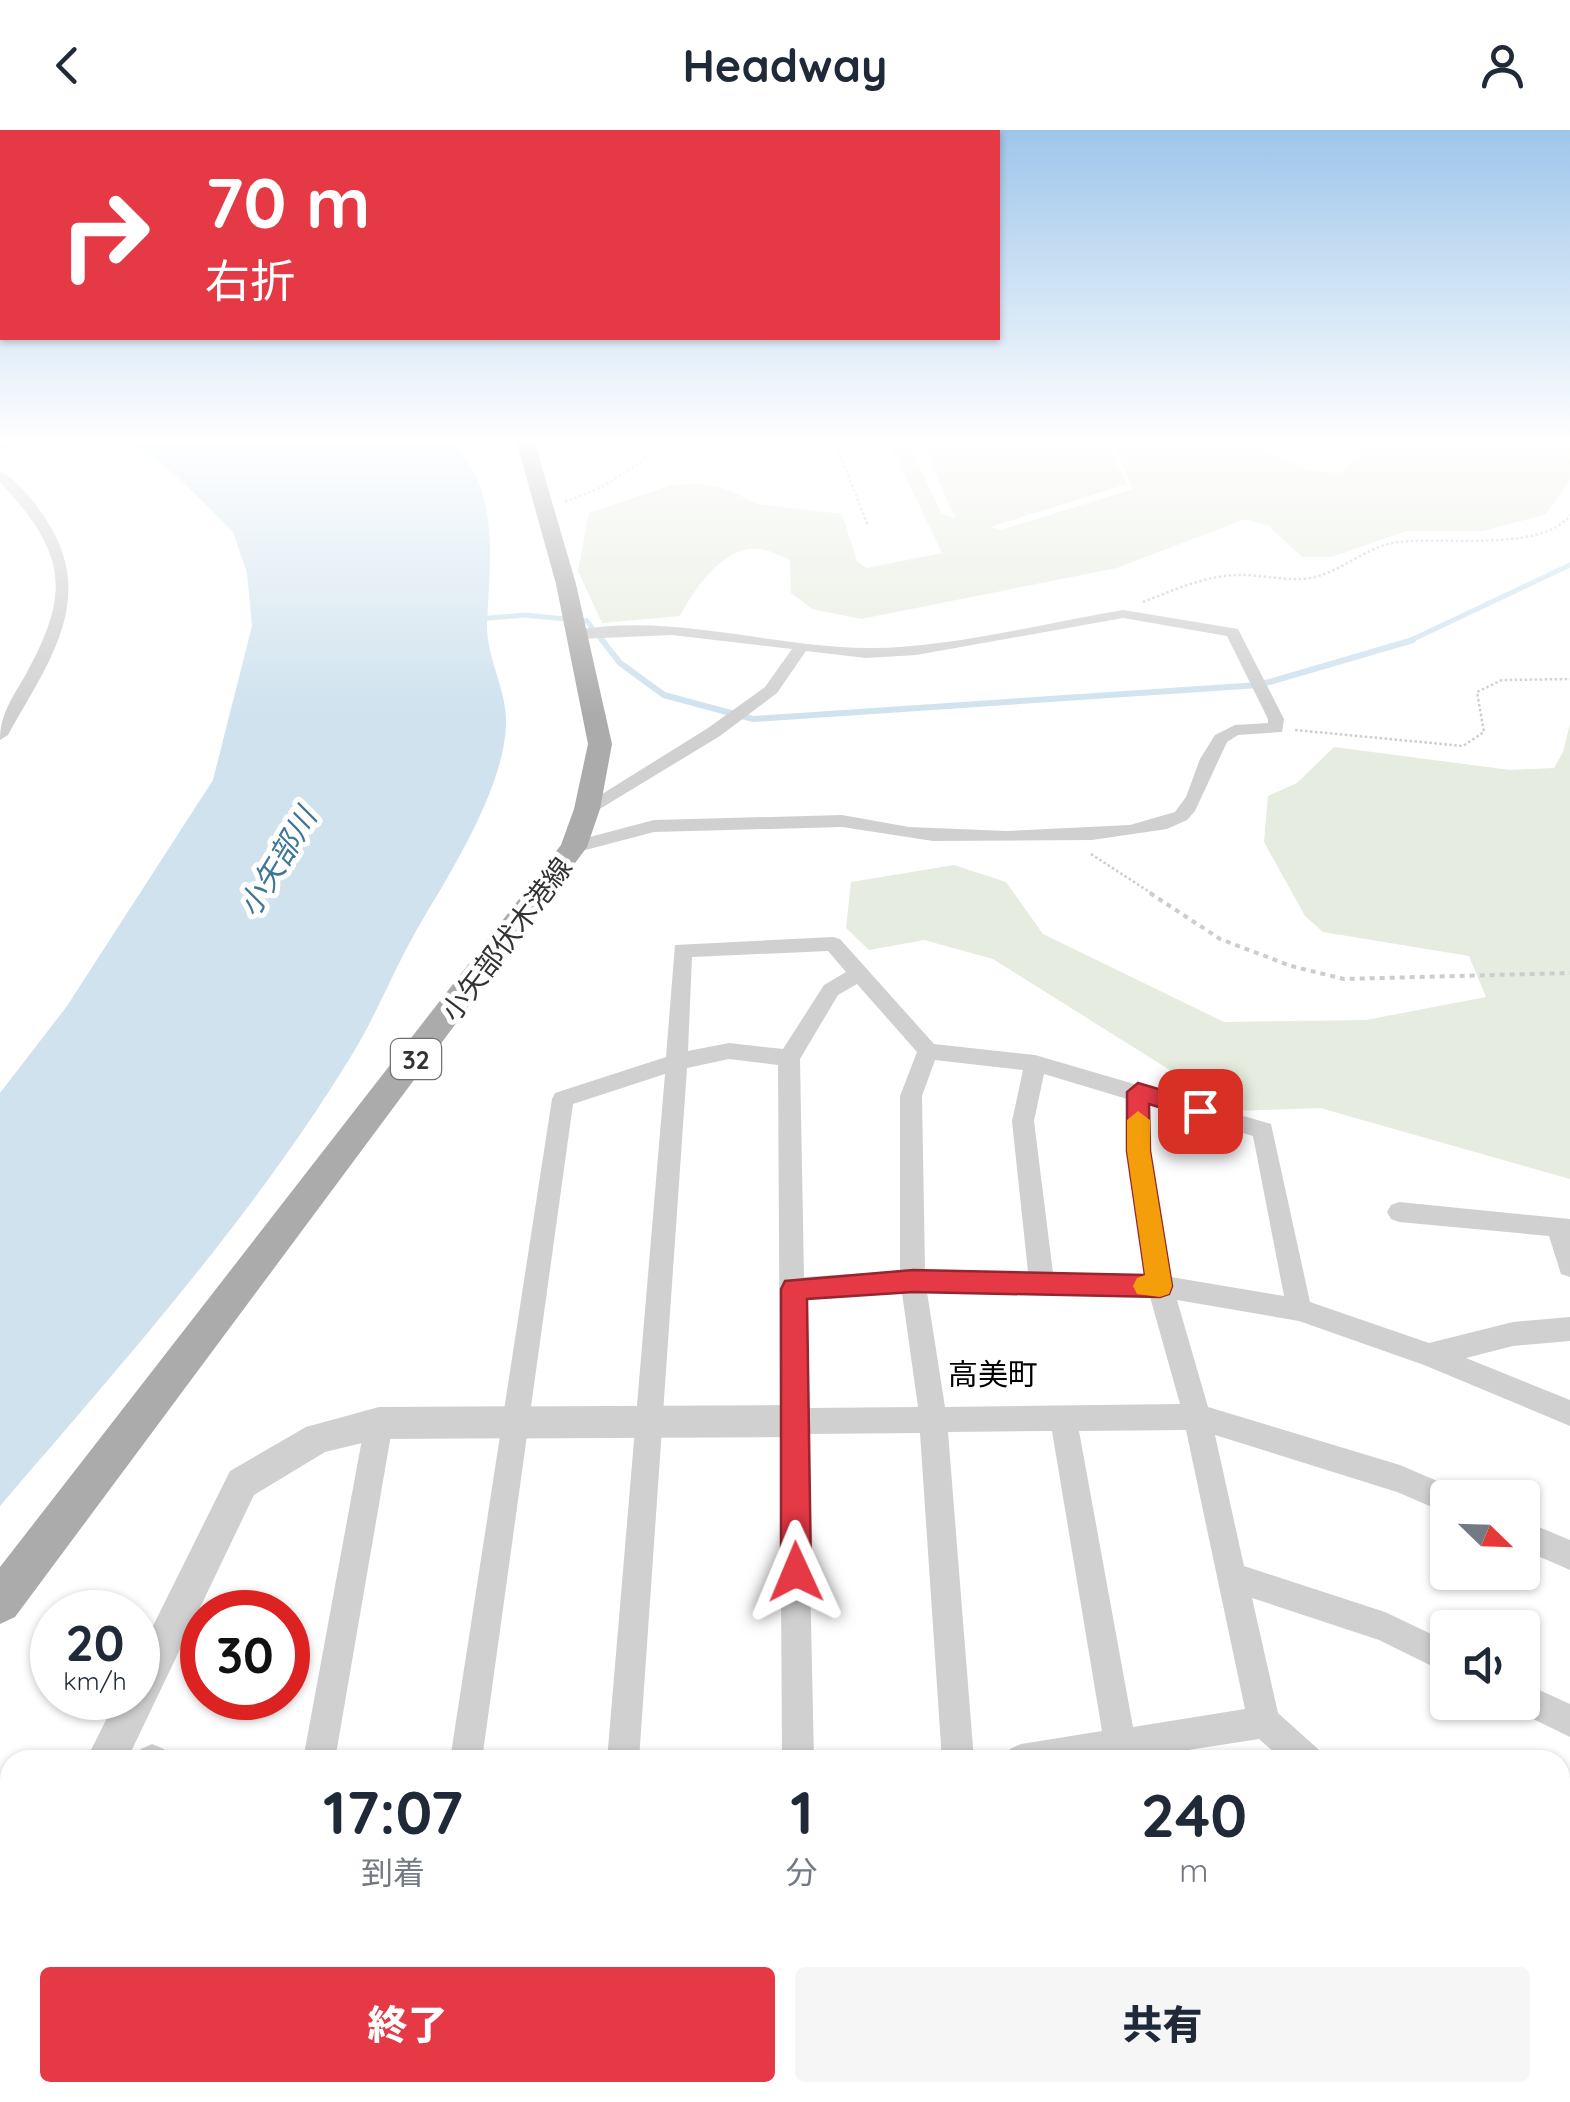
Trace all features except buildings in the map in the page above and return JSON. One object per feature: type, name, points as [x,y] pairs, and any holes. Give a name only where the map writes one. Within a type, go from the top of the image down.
[{"type":"main road","name":"小矢部伏木港線","points":[[0,1602],[574,847],[587,808],[600,744],[552,532]]},
{"type":"street","points":[[0,735],[65,604],[64,560],[51,532]]},
{"type":"street","points":[[574,847],[654,826],[842,821],[907,833],[1068,835],[1159,825],[1182,815],[1205,776],[1216,744],[1230,732],[1276,728],[1276,719],[1234,632],[1122,614],[916,650],[866,652],[672,630],[577,634]]},
{"type":"street","points":[[587,808],[714,732],[771,690],[801,647]]},
{"type":"street","points":[[624,1750],[652,1422],[682,950],[833,944],[928,1051],[1035,1063],[1263,1130],[1299,1310]]},
{"type":"street","points":[[798,1750],[789,1058],[831,990],[859,974]]},
{"type":"street","points":[[467,1750],[562,1099],[677,1062],[729,1051],[789,1058]]},
{"type":"street","points":[[928,1051],[911,1096],[913,1281],[933,1420],[957,1750]]},
{"type":"street","points":[[1035,1063],[1023,1121],[1042,1283]]},
{"type":"street","points":[[1138,1092],[1138,1151],[1160,1286],[1197,1417],[1264,1722],[1296,1750]]},
{"type":"street","points":[[1399,1212],[1564,1228],[1570,1266]]},
{"type":"street","points":[[794,1289],[913,1281],[1160,1286],[1299,1310],[1428,1355],[1570,1413]]},
{"type":"street","points":[[1428,1355],[1513,1334],[1570,1329]]},
{"type":"street","points":[[160,1650],[242,1483],[318,1438],[379,1423],[1197,1417],[1400,1479],[1430,1492]]},
{"type":"street","points":[[1063,1418],[1120,1745]]},
{"type":"street","points":[[321,1750],[379,1423]]},
{"type":"street","points":[[1540,1542],[1570,1555]]},
{"type":"street","points":[[1232,1577],[1385,1627],[1430,1650]]},
{"type":"street","points":[[1540,1706],[1570,1721]]},
{"type":"street","points":[[111,1750],[126,1720]]},
{"type":"street","points":[[1087,1750],[1264,1722]]},
{"type":"path","points":[[1122,614],[1158,593],[1200,580],[1237,575],[1312,578],[1392,543],[1483,543],[1533,532]]},
{"type":"path","points":[[1276,728],[1463,746],[1484,732],[1478,692],[1502,680],[1570,678]]},
{"type":"path","points":[[1068,835],[1114,871],[1220,939],[1290,966],[1344,979],[1570,973]]},
{"type":"shaded area","points":[[585,532],[848,532],[857,561],[866,568],[942,553],[932,532],[1211,532],[1117,568],[861,619],[812,609],[791,593],[790,560],[763,550],[746,550],[722,561],[693,594],[680,616],[602,623],[578,571]]},
{"type":"shaded area","points":[[1275,532],[1404,532],[1331,557],[1302,557]]},
{"type":"shaded area","points":[[1570,724],[1570,1179],[1320,1108],[1235,1111],[993,959],[924,940],[869,950],[846,928],[851,882],[954,865],[1006,882],[1043,934],[1224,1022],[1366,1020],[1486,997],[1469,956],[1323,932],[1305,916],[1264,842],[1268,796],[1297,783],[1334,747],[1510,770],[1554,768]]},
{"type":"water","name":"小矢部川","points":[[233,532],[489,532],[487,623],[506,713],[503,750],[487,801],[449,876],[362,1037],[314,1113],[186,1286],[0,1506],[0,1093],[67,1006],[213,780],[252,626],[247,573]]},
{"type":"waterway","points":[[1409,641],[1570,565]]},
{"type":"waterway","points":[[478,619],[524,615],[587,621],[604,643]]},
{"type":"waterway","points":[[602,640],[620,663],[664,695],[753,719],[1259,685],[1409,641]]},
{"type":"waterway","points":[[1409,641],[1413,640]]},
{"type":"waterway","points":[[1405,643],[1409,641]]},
{"type":"slow traffic","points":[[1138,1120],[1138,1151],[1160,1286],[1146,1286]]},
{"type":"district","name":"高美町","points":[[993,1374]]},
{"type":"route","points":[[796,1572],[794,1289],[913,1281],[1160,1286],[1138,1151],[1138,1092],[1200,1111]]}]
